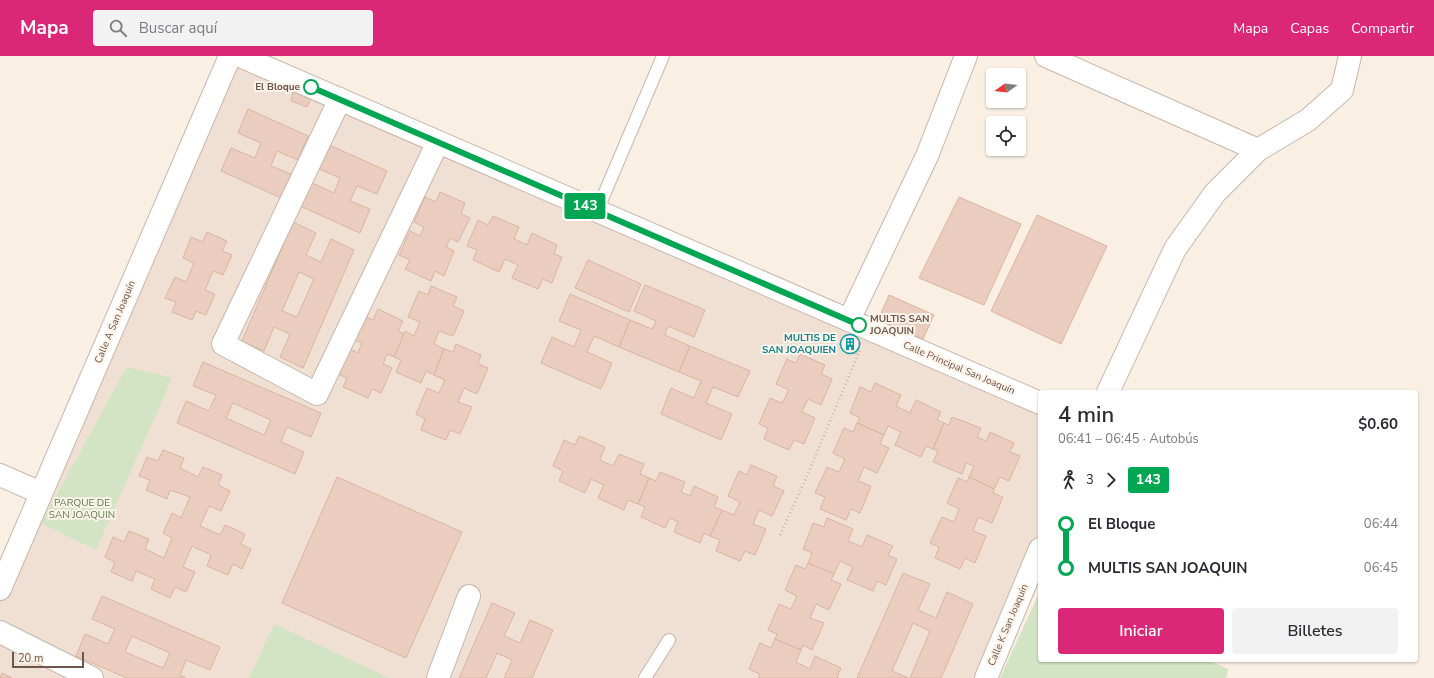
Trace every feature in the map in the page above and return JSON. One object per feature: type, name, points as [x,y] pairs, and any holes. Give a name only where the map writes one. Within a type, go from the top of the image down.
[{"type":"street","name":"Calle A San Joaquín","points":[[0,589],[230,56]]},
{"type":"street","name":"Calle Principal San Joaquín","points":[[240,56],[1038,402]]},
{"type":"street","points":[[849,320],[927,156],[966,56]]},
{"type":"street","points":[[1046,56],[1258,150]]},
{"type":"street","points":[[1109,390],[1175,249],[1215,193],[1258,150],[1308,120],[1342,90],[1350,56]]},
{"type":"street","points":[[340,99],[223,344],[317,394],[438,142]]},
{"type":"street","points":[[0,475],[41,493]]},
{"type":"street","name":"Calle K San Joaquín","points":[[986,678],[1038,554]]},
{"type":"street","points":[[438,678],[469,596]]},
{"type":"street","points":[[0,632],[92,678]]},
{"type":"lane","points":[[597,211],[663,56]]},
{"type":"lane","points":[[645,678],[668,640]]},
{"type":"path","points":[[780,535],[807,476],[869,330]]},
{"type":"shaded area","points":[[230,56],[1038,402],[1038,554],[986,678],[0,678],[0,589]]},
{"type":"green space","name":"PARQUE DE SAN JOAQUIN","points":[[127,367],[172,378],[96,550],[41,523]]},
{"type":"green space","points":[[1038,595],[1038,662],[1212,662],[1228,669],[1226,678],[1000,678]]},
{"type":"green space","points":[[274,624],[389,678],[249,678]]},
{"type":"building","name":"El Bloque","points":[[294,88],[312,97],[307,107],[291,101]]},
{"type":"building","points":[[248,109],[308,136],[298,160],[277,151],[271,166],[291,174],[281,198],[221,171],[231,148],[255,158],[261,143],[238,133]]},
{"type":"building","points":[[327,144],[387,171],[377,194],[357,186],[350,201],[370,209],[360,233],[300,206],[310,182],[334,193],[340,178],[317,168]]},
{"type":"building","points":[[440,192],[465,203],[461,214],[470,218],[458,242],[450,238],[446,247],[454,251],[444,276],[435,271],[431,281],[405,269],[410,260],[399,255],[410,231],[420,236],[424,227],[414,222],[425,197],[436,202]]},
{"type":"building","points":[[959,197],[1021,224],[984,305],[919,278]]},
{"type":"building","points":[[1037,215],[1107,246],[1061,344],[991,311]]},
{"type":"building","points":[[493,216],[519,227],[514,239],[527,245],[532,233],[557,245],[554,254],[562,257],[552,283],[543,279],[538,289],[512,278],[518,265],[505,259],[499,272],[473,260],[477,250],[467,246],[478,220],[488,225]]},
{"type":"building","points":[[293,222],[316,233],[306,255],[321,262],[331,239],[354,250],[303,368],[280,357],[290,334],[274,327],[264,351],[242,341]],"holes":[[[299,272],[314,279],[297,317],[282,311]]]},
{"type":"building","points":[[207,232],[227,241],[222,251],[232,255],[223,275],[213,271],[205,290],[215,294],[206,315],[196,311],[192,320],[172,312],[176,302],[165,298],[175,277],[186,282],[194,263],[183,258],[191,237],[203,242]]},
{"type":"building","points":[[588,260],[641,284],[629,312],[575,288]]},
{"type":"building","points":[[645,285],[705,310],[694,337],[668,326],[665,335],[690,346],[679,372],[619,347],[630,320],[652,329],[656,321],[634,311]]},
{"type":"building","points":[[431,286],[457,297],[453,306],[464,311],[453,336],[439,331],[434,344],[444,349],[434,375],[426,371],[421,383],[396,372],[401,360],[394,357],[405,331],[414,336],[420,322],[408,317],[419,291],[428,295]]},
{"type":"building","points":[[570,294],[630,320],[619,347],[594,336],[587,352],[612,363],[601,389],[541,363],[552,337],[574,347],[581,330],[559,321]]},
{"type":"building","points":[[889,295],[934,315],[923,339],[878,320]]},
{"type":"building","points":[[378,309],[403,321],[398,331],[404,334],[394,357],[387,354],[383,364],[392,368],[381,393],[372,389],[368,398],[343,387],[347,378],[336,373],[348,348],[358,353],[362,343],[352,339],[362,315],[373,320]]},
{"type":"building","name":"MULTIS DE SAN JOAQUIEN","points":[[844,335],[861,343],[856,354],[839,345]]},
{"type":"building","points":[[456,344],[481,355],[478,364],[488,368],[477,394],[464,388],[458,402],[472,407],[460,434],[450,430],[446,440],[421,430],[425,419],[416,414],[427,388],[439,393],[445,380],[434,375],[444,349],[453,352]]},
{"type":"building","points":[[690,346],[750,371],[738,397],[713,387],[706,403],[732,414],[721,440],[661,414],[671,388],[694,398],[701,381],[679,372]]},
{"type":"building","points":[[800,354],[825,365],[821,374],[832,379],[821,405],[808,399],[802,412],[815,418],[804,444],[794,440],[789,450],[764,439],[768,428],[759,424],[770,398],[782,403],[789,390],[776,384],[787,359],[796,363]]},
{"type":"building","points":[[203,362],[321,413],[311,437],[287,427],[281,442],[304,452],[295,474],[177,423],[186,401],[209,411],[216,395],[193,386]],"holes":[[[233,403],[271,420],[264,435],[226,418]]]},
{"type":"building","points":[[875,383],[901,395],[896,406],[910,413],[916,400],[941,412],[937,420],[944,423],[933,449],[926,446],[921,457],[895,445],[901,432],[888,426],[884,435],[857,423],[860,418],[850,413],[860,387],[871,392]]},
{"type":"building","points":[[952,417],[981,428],[977,437],[986,441],[990,432],[1014,443],[1010,452],[1020,456],[1009,481],[1000,477],[994,489],[969,477],[974,466],[966,463],[962,474],[933,462],[938,451],[933,449],[944,423],[949,425]]},
{"type":"building","points":[[857,423],[884,435],[880,444],[889,448],[877,473],[864,467],[858,481],[871,486],[860,513],[851,509],[846,520],[820,509],[825,497],[815,493],[827,467],[839,472],[845,459],[833,453],[844,428],[853,432]]},
{"type":"building","points":[[579,436],[605,447],[600,460],[613,466],[619,454],[644,464],[640,474],[649,478],[638,504],[628,500],[624,510],[598,498],[604,485],[591,479],[585,493],[559,481],[563,471],[553,466],[564,440],[575,445]]},
{"type":"building","points":[[163,450],[184,458],[180,468],[198,477],[203,467],[222,475],[218,485],[230,491],[221,511],[209,506],[200,526],[220,535],[225,525],[245,534],[241,544],[251,549],[242,569],[233,564],[228,575],[207,566],[211,555],[192,546],[183,567],[195,572],[186,592],[175,587],[170,598],[151,589],[155,579],[136,571],[132,581],[111,572],[115,562],[105,557],[113,537],[124,542],[129,531],[149,539],[145,549],[164,558],[172,538],[163,533],[172,513],[181,518],[190,497],[170,490],[167,499],[146,490],[150,480],[139,476],[147,457],[158,461]]},
{"type":"building","points":[[751,465],[777,476],[773,486],[784,491],[772,516],[759,510],[753,524],[766,529],[755,555],[745,551],[740,561],[716,551],[720,540],[710,536],[722,510],[734,515],[740,502],[728,496],[739,471],[747,475]]},
{"type":"building","points":[[660,472],[685,482],[681,492],[690,496],[694,486],[718,497],[714,507],[722,510],[710,536],[704,533],[700,543],[674,532],[678,522],[670,518],[665,528],[641,517],[645,507],[638,504],[649,478],[656,481]]},
{"type":"building","points":[[337,477],[462,532],[406,658],[282,603]]},
{"type":"building","points":[[969,477],[994,489],[993,493],[1003,497],[992,523],[978,517],[973,531],[986,536],[975,563],[965,558],[960,569],[935,558],[939,547],[930,543],[942,517],[954,522],[959,509],[947,503],[958,478],[967,482]]},
{"type":"building","points":[[827,518],[853,529],[848,541],[862,547],[867,535],[893,546],[888,555],[897,559],[886,585],[877,581],[873,591],[847,580],[853,567],[840,561],[834,574],[808,563],[812,553],[803,549],[813,523],[824,527]]},
{"type":"building","points":[[808,563],[834,574],[831,580],[841,584],[829,610],[816,604],[810,618],[824,623],[812,650],[803,645],[801,650],[775,639],[777,634],[768,630],[779,604],[791,609],[797,596],[785,590],[796,565],[805,569]]},
{"type":"building","points":[[903,573],[930,584],[918,610],[936,618],[947,592],[973,604],[941,678],[910,678],[930,631],[913,623],[892,671],[909,678],[857,678]]},
{"type":"building","points":[[102,596],[220,647],[210,670],[186,660],[180,675],[186,678],[127,678],[76,656],[85,634],[108,644],[115,629],[92,619]],"holes":[[[132,636],[170,653],[163,668],[125,652]]]},
{"type":"building","points":[[492,603],[515,613],[504,636],[520,643],[530,620],[553,630],[532,678],[504,678],[512,660],[497,653],[486,678],[459,678]]},
{"type":"building","points":[[775,639],[801,650],[796,662],[810,669],[815,656],[841,668],[837,677],[839,678],[758,678],[760,674],[749,669],[760,643],[771,648]]},
{"type":"building","points":[[2,673],[12,678],[0,678]]},
{"type":"bus line","name":"143","points":[[311,87],[859,325]]},
{"type":"place","name":"El Bloque","points":[[311,87]]},
{"type":"place","name":"MULTIS SAN JOAQUIN","points":[[859,325]]},
{"type":"place","name":"MULTIS DE SAN JOAQUIEN","points":[[850,344]]}]
